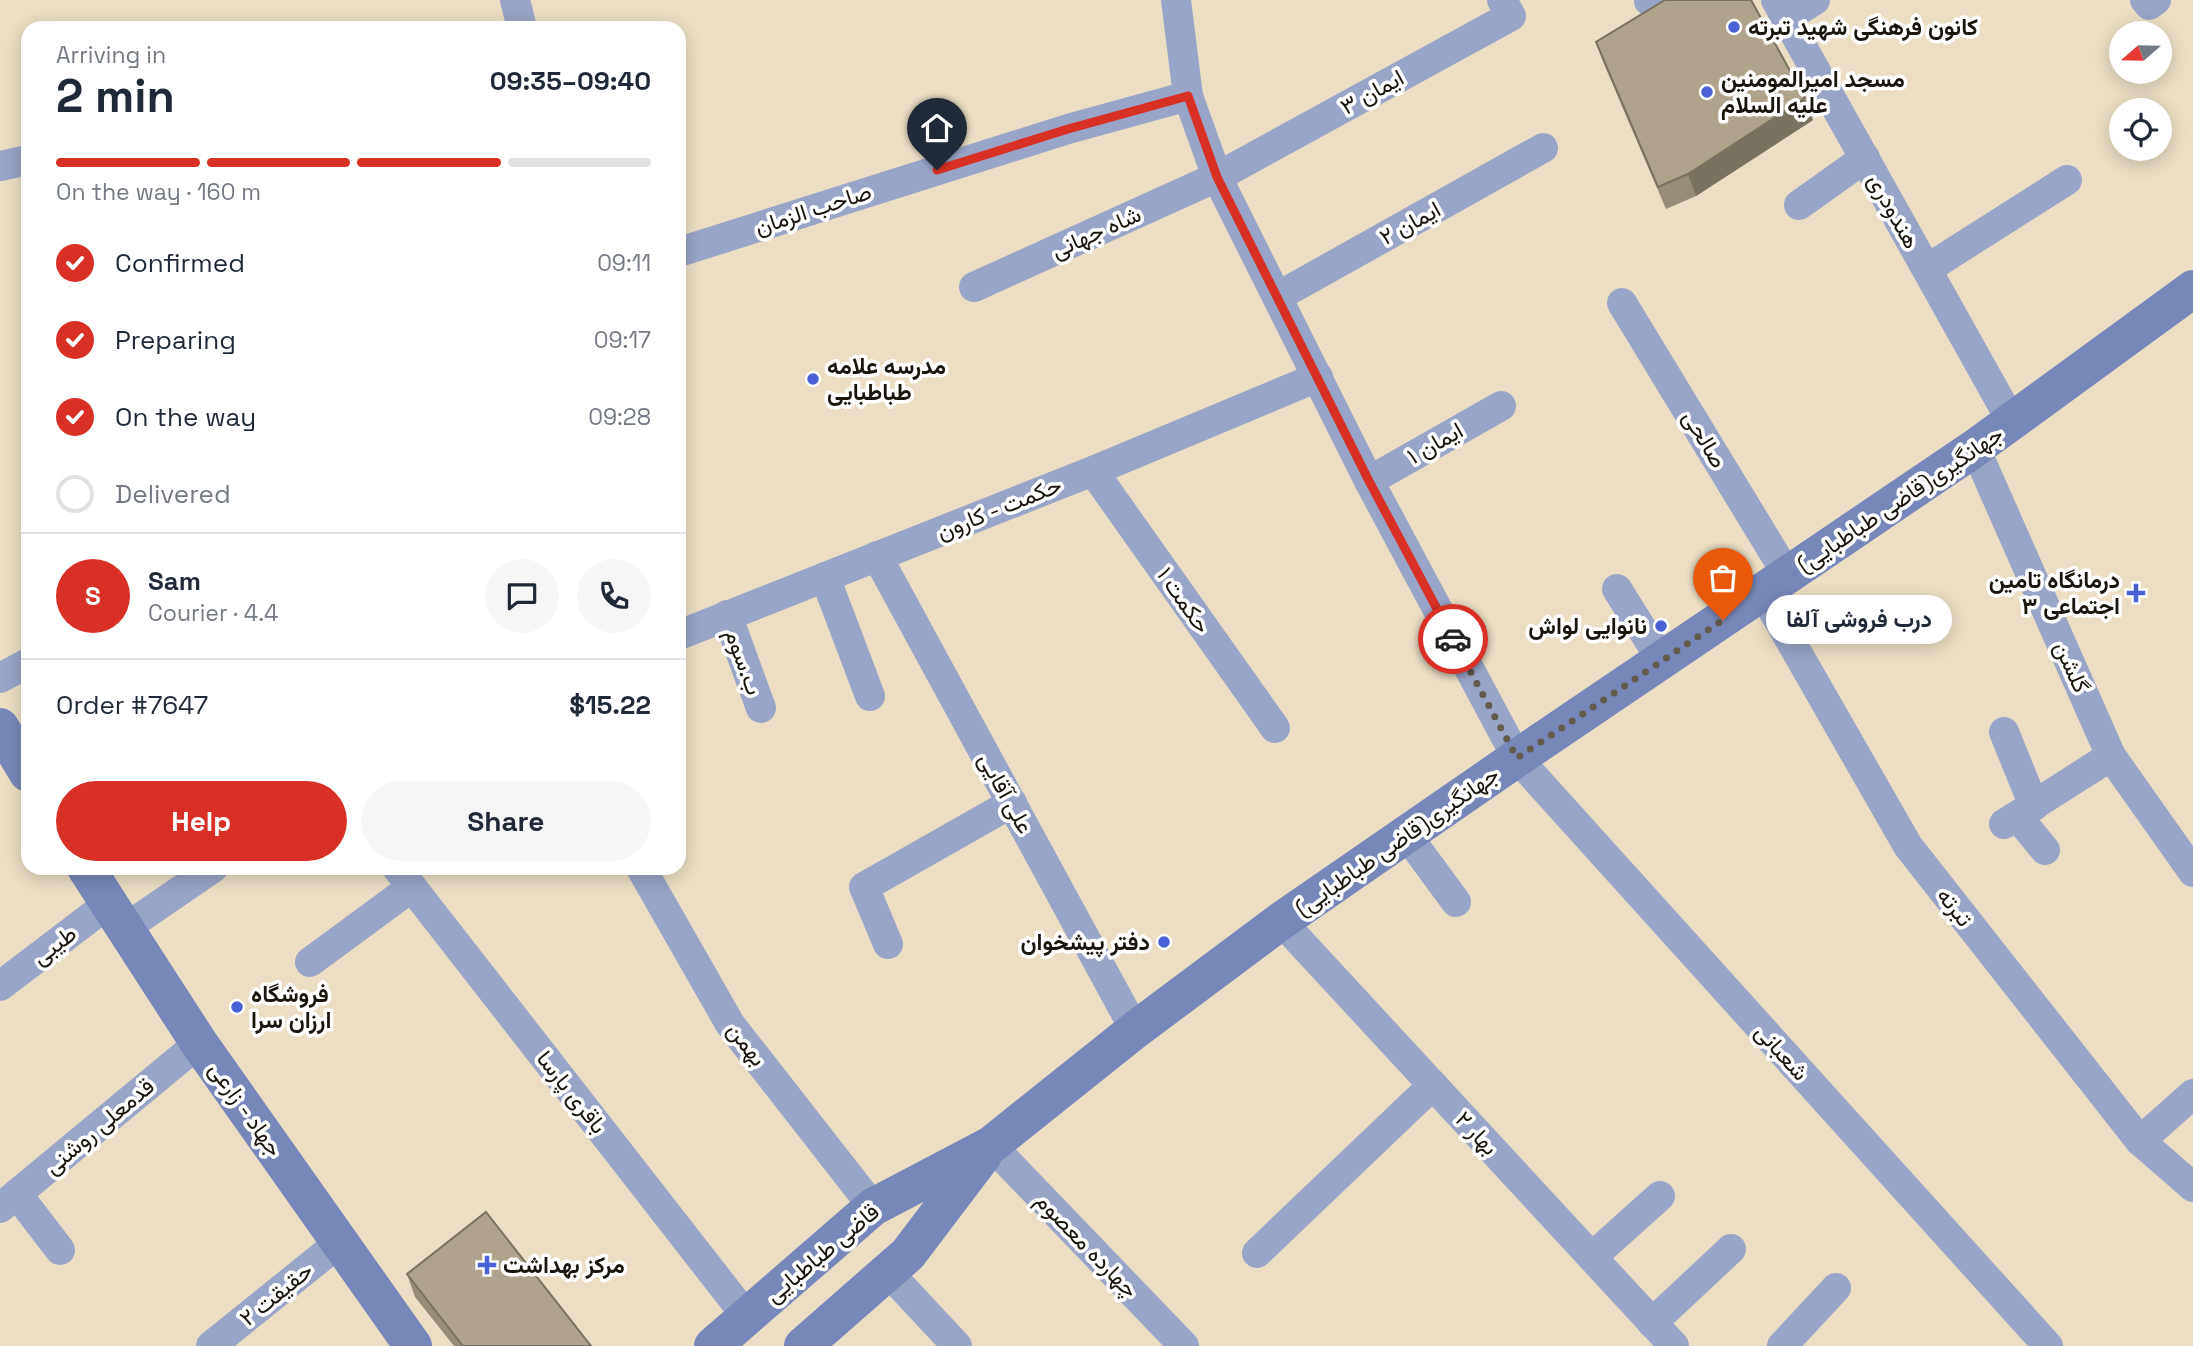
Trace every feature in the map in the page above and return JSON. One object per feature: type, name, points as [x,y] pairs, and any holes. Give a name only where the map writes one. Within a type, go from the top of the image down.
[{"type":"street","points":[[515,0],[520,21]]},
{"type":"street","name":"شعبانی","points":[[1176,0],[1188,96],[1217,177],[1369,481],[1517,758],[2048,1346]]},
{"type":"street","name":"ایمان ۳","points":[[1217,177],[1511,16],[1502,0]]},
{"type":"street","points":[[1781,9],[1815,0]]},
{"type":"street","points":[[2145,0],[2149,5],[2156,0]]},
{"type":"street","name":"هندودری","points":[[1781,9],[2012,422]]},
{"type":"street","name":"صاحب الزمان","points":[[686,250],[1068,129],[1188,96]]},
{"type":"street","name":"ایمان ۲","points":[[1277,297],[1544,148]]},
{"type":"street","points":[[1798,205],[1864,158]]},
{"type":"street","points":[[0,166],[21,162]]},
{"type":"street","name":"شاه جهانی","points":[[974,287],[1217,177]]},
{"type":"street","points":[[1927,269],[2067,180]]},
{"type":"street","name":"جهانگیری(قاضی طباطبایی)","points":[[991,1144],[1135,1030],[1281,920],[1975,448],[2193,289]]},
{"type":"street","name":"صالحی","points":[[1622,303],[1776,584]]},
{"type":"street","name":"حکمت - کارون","points":[[686,632],[1093,471],[1318,377]]},
{"type":"street","name":"ایمان ۱","points":[[1369,481],[1501,405]]},
{"type":"street","name":"گلشن","points":[[1975,448],[2111,756],[2193,872]]},
{"type":"street","name":"حکمت ۱","points":[[1093,471],[1275,729]]},
{"type":"street","name":"علی آقایی","points":[[877,556],[1135,1030]]},
{"type":"street","points":[[825,577],[870,696]]},
{"type":"street","name":"تبرته","points":[[1776,584],[1908,846],[2140,1141],[2193,1188]]},
{"type":"street","points":[[1618,589],[1662,661]]},
{"type":"street","name":"ب.سوم","points":[[727,615],[761,708]]},
{"type":"street","points":[[0,678],[21,667]]},
{"type":"street","points":[[0,727],[21,762]]},
{"type":"street","points":[[2004,732],[2018,816],[2045,850]]},
{"type":"street","points":[[2018,816],[2111,756]]},
{"type":"street","points":[[888,944],[864,887],[1012,803]]},
{"type":"street","points":[[1406,834],[1455,902]]},
{"type":"street","name":"جهاد - زارعی","points":[[90,875],[199,1043],[412,1346]]},
{"type":"street","points":[[116,916],[199,875]]},
{"type":"street","name":"بهمن","points":[[645,875],[730,1024],[873,1207]]},
{"type":"street","points":[[310,962],[405,878]]},
{"type":"street","name":"باقری پارسا","points":[[405,878],[747,1317]]},
{"type":"street","name":"طیبی","points":[[0,986],[116,916]]},
{"type":"street","name":"بهار ۲","points":[[1281,920],[1674,1346]]},
{"type":"street","name":"قدمعلی روشنی","points":[[8,1201],[199,1043]]},
{"type":"street","points":[[1257,1253],[1433,1085]]},
{"type":"street","points":[[2140,1141],[2193,1094]]},
{"type":"street","points":[[803,1346],[908,1254],[991,1144]]},
{"type":"street","name":"قاضی طباطبایی","points":[[713,1346],[873,1207],[991,1144]]},
{"type":"street","name":"چهارده معصوم","points":[[991,1144],[1184,1346]]},
{"type":"street","points":[[1592,1257],[1660,1196]]},
{"type":"street","points":[[8,1201],[60,1250]]},
{"type":"street","name":"حقیقت ۲","points":[[211,1346],[341,1242]]},
{"type":"street","points":[[1652,1323],[1731,1249]]},
{"type":"street","points":[[888,1272],[957,1346]]},
{"type":"street","points":[[1782,1346],[1836,1288]]},
{"type":"building","name":"مسجد امیرالمومنین علیه السلام","points":[[1665,0],[1751,0],[1805,98],[1688,174],[1658,187],[1596,42]]},
{"type":"building","name":"مرکز بهداشت","points":[[486,1212],[591,1346],[463,1346],[407,1274]]},
{"type":"way so far","points":[[1453,639],[1517,758],[1723,620]]},
{"type":"place","name":"کانون فرهنگی شهید تبرته","points":[[1734,27]]},
{"type":"place","name":"مسجد امیرالمومنین علیه السلام","points":[[1707,92]]},
{"type":"place","name":"مدرسه علامه طباطبایی","points":[[813,379]]},
{"type":"place","name":"درمانگاه تامین اجتماعی ۳","points":[[2136,593]]},
{"type":"place","name":"درب فروشی آلفا","points":[[1723,620]]},
{"type":"place","name":"نانوایی لواش","points":[[1661,626]]},
{"type":"place","name":"دفتر پیشخوان","points":[[1164,942]]},
{"type":"place","name":"فروشگاه ارزان سرا","points":[[237,1007]]},
{"type":"place","name":"مرکز بهداشت","points":[[487,1265]]},
{"type":"route","points":[[937,170],[1068,129],[1188,96],[1217,177],[1369,481],[1453,639]]}]
